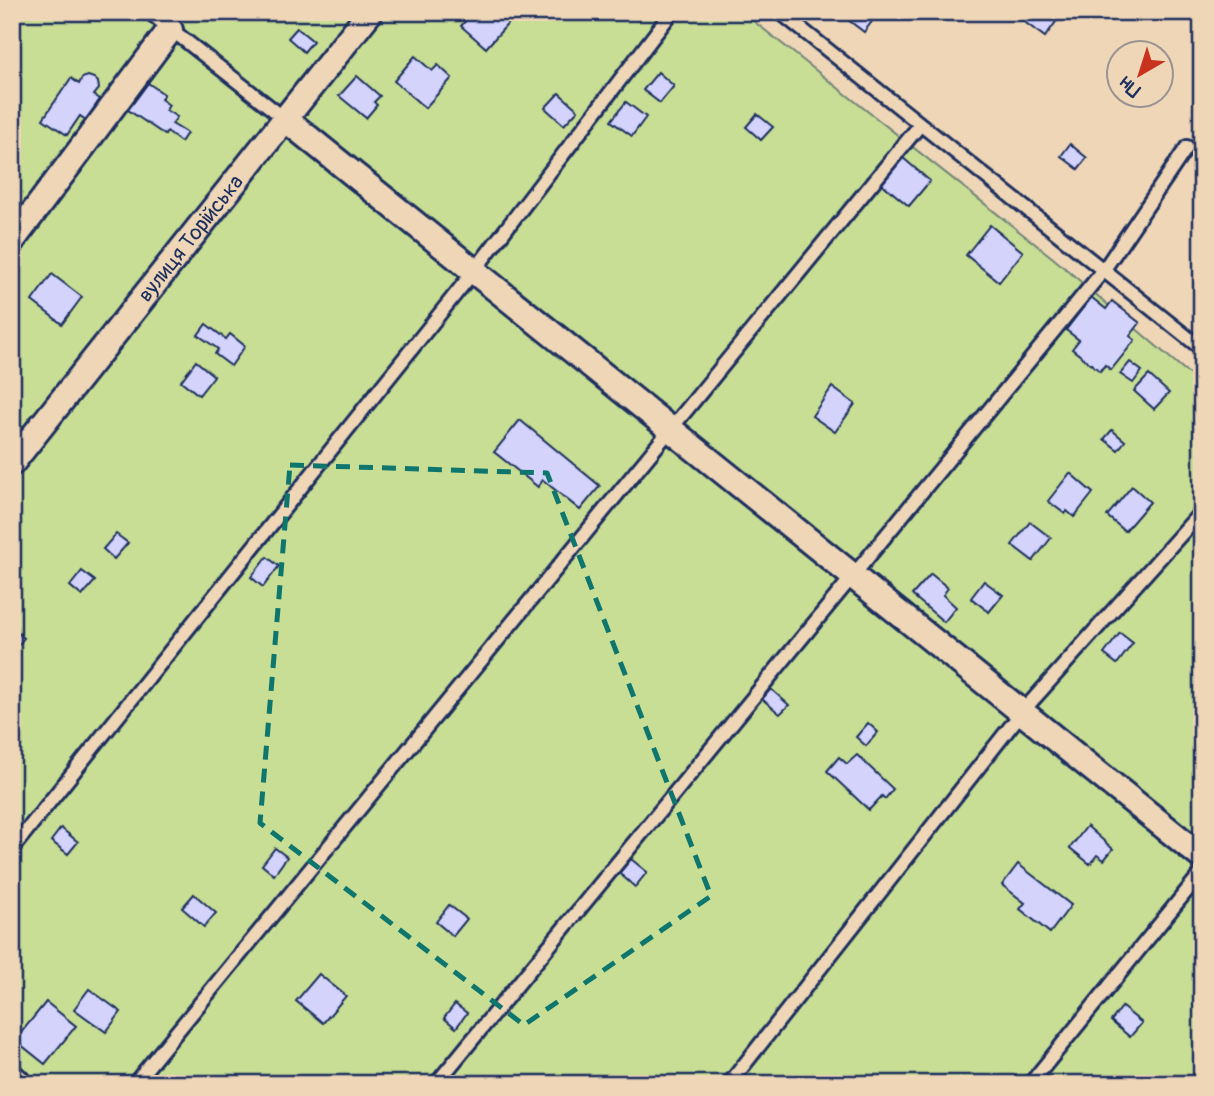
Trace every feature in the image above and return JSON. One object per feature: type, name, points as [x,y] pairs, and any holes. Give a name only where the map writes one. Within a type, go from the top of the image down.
[{"type":"street","name":"вулиця Торійська","points":[[12,463],[370,12]]},
{"type":"street","points":[[12,241],[170,30]]},
{"type":"street","points":[[285,119],[1202,857]]},
{"type":"street","points":[[12,1077],[20,1084]]},
{"type":"lane","points":[[149,12],[285,119]]},
{"type":"lane","points":[[12,849],[474,271],[672,12]]},
{"type":"lane","points":[[780,12],[1202,349]]},
{"type":"lane","points":[[134,1084],[920,125]]},
{"type":"lane","points":[[436,1084],[1103,271],[1187,146]]},
{"type":"lane","points":[[729,1084],[1022,712],[1202,511]]},
{"type":"lane","points":[[1030,1084],[1202,872]]},
{"type":"highlighted area","points":[[290,465],[547,473],[711,896],[524,1025],[260,823]]},
{"type":"green space","points":[[12,12],[742,12],[1053,258],[1202,385],[1202,1084],[12,1084]]},
{"type":"building","points":[[467,12],[504,12],[512,19],[486,48],[461,26],[467,19],[464,16]]},
{"type":"building","points":[[846,12],[879,12],[864,32],[847,19],[850,15]]},
{"type":"building","points":[[1018,12],[1063,12],[1045,37],[1019,18],[1021,15]]},
{"type":"building","points":[[297,28],[313,41],[304,52],[288,38]]},
{"type":"building","points":[[415,56],[432,71],[438,65],[452,78],[425,108],[394,81]]},
{"type":"building","points":[[658,72],[674,86],[660,103],[643,90]]},
{"type":"building","points":[[88,76],[98,82],[99,89],[94,95],[100,99],[86,120],[80,116],[67,135],[43,119],[71,78],[79,84],[82,78]]},
{"type":"building","points":[[357,76],[380,96],[374,102],[377,105],[366,118],[339,96]]},
{"type":"building","points":[[148,83],[164,94],[161,99],[169,105],[166,110],[177,117],[172,124],[187,133],[181,142],[167,132],[165,135],[128,110]]},
{"type":"building","points":[[559,93],[578,110],[564,125],[545,108]]},
{"type":"building","points":[[626,102],[646,117],[632,136],[611,121]]},
{"type":"building","points":[[757,114],[773,127],[761,140],[746,127]]},
{"type":"building","points":[[1070,144],[1087,158],[1078,169],[1061,156]]},
{"type":"building","points":[[902,157],[930,181],[909,206],[881,183]]},
{"type":"building","points":[[990,225],[1023,252],[999,282],[966,255]]},
{"type":"building","points":[[52,274],[82,297],[62,324],[32,301]]},
{"type":"building","points":[[1091,297],[1106,309],[1112,301],[1140,323],[1130,336],[1135,340],[1111,370],[1105,365],[1100,371],[1072,349],[1079,340],[1066,330]]},
{"type":"building","points":[[206,324],[226,339],[230,334],[245,346],[231,366],[215,354],[218,349],[198,335]]},
{"type":"building","points":[[196,361],[214,376],[199,395],[181,381]]},
{"type":"building","points":[[1130,362],[1142,371],[1133,383],[1120,374]]},
{"type":"building","points":[[1149,375],[1169,393],[1154,409],[1134,391]]},
{"type":"building","points":[[832,387],[855,404],[835,432],[812,416]]},
{"type":"building","points":[[520,420],[600,486],[580,510],[543,480],[538,487],[494,452]]},
{"type":"building","points":[[1112,430],[1125,441],[1118,450],[1104,439]]},
{"type":"building","points":[[1070,473],[1093,493],[1074,517],[1067,511],[1065,514],[1048,501]]},
{"type":"building","points":[[1132,486],[1150,502],[1125,531],[1107,516]]},
{"type":"building","points":[[1030,522],[1051,538],[1033,561],[1012,545]]},
{"type":"building","points":[[116,534],[128,543],[114,559],[103,549]]},
{"type":"building","points":[[267,557],[279,566],[263,587],[251,577]]},
{"type":"building","points":[[82,571],[95,581],[82,596],[70,586]]},
{"type":"building","points":[[931,574],[948,588],[943,595],[956,607],[944,622],[912,595]]},
{"type":"building","points":[[984,581],[1003,595],[989,612],[971,598]]},
{"type":"building","points":[[12,628],[24,638],[12,653]]},
{"type":"building","points":[[1120,633],[1133,643],[1117,664],[1104,654]]},
{"type":"building","points":[[771,689],[789,705],[780,714],[762,699]]},
{"type":"building","points":[[868,723],[878,732],[866,746],[856,737]]},
{"type":"building","points":[[857,755],[893,789],[885,799],[882,796],[869,810],[827,771],[839,757],[847,764]]},
{"type":"building","points":[[1087,826],[1113,849],[1104,860],[1097,855],[1090,864],[1070,848]]},
{"type":"building","points":[[61,828],[78,842],[68,854],[51,841]]},
{"type":"building","points":[[275,848],[287,857],[274,875],[262,865]]},
{"type":"building","points":[[631,859],[647,872],[635,887],[619,873]]},
{"type":"building","points":[[1018,864],[1071,905],[1050,933],[1020,909],[1025,903],[1002,885]]},
{"type":"building","points":[[194,894],[216,913],[204,927],[182,908]]},
{"type":"building","points":[[449,905],[467,919],[453,936],[436,922]]},
{"type":"building","points":[[319,974],[346,996],[323,1023],[296,1001]]},
{"type":"building","points":[[89,989],[121,1012],[106,1032],[74,1009]]},
{"type":"building","points":[[46,1002],[76,1026],[45,1064],[15,1040]]},
{"type":"building","points":[[455,1004],[467,1013],[456,1028],[444,1018]]},
{"type":"building","points":[[1122,1007],[1142,1023],[1130,1037],[1111,1021]]}]
